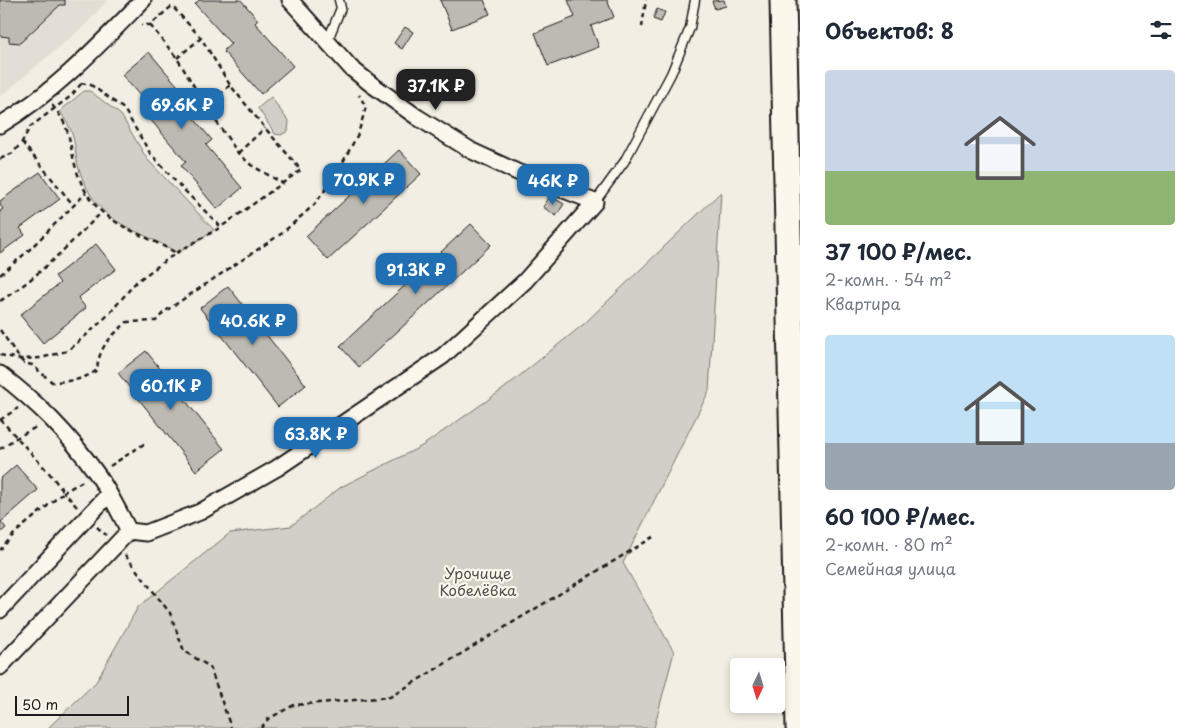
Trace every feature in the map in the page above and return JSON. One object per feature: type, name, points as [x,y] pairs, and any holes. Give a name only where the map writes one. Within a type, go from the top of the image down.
[{"type":"main road","points":[[784,0],[799,728]]},
{"type":"street","points":[[0,125],[43,94],[80,63],[143,0]]},
{"type":"street","points":[[129,531],[146,533],[200,512],[277,468],[443,356],[525,281],[595,202],[516,172],[472,151],[417,117],[351,68],[290,0]]},
{"type":"street","points":[[0,374],[31,398],[77,447],[97,474],[129,531]]},
{"type":"street","points":[[0,610],[109,494]]},
{"type":"street","points":[[0,666],[129,531]]},
{"type":"lane","points":[[327,42],[341,8],[339,0]]},
{"type":"lane","points":[[595,202],[624,162],[672,74],[690,28],[695,0]]},
{"type":"path","points":[[642,27],[646,0]]},
{"type":"path","points":[[0,355],[20,359],[41,358],[67,351],[109,314],[136,282],[176,253],[221,228],[301,170],[230,85],[200,38],[172,6]]},
{"type":"path","points":[[150,25],[178,58],[207,108],[238,153],[250,165],[284,184]]},
{"type":"path","points":[[178,58],[200,38]]},
{"type":"path","points":[[81,84],[91,85],[124,109],[150,153],[221,228]]},
{"type":"path","points":[[207,108],[230,85]]},
{"type":"path","points":[[0,330],[24,363],[32,364],[52,382],[86,378],[97,370],[104,344],[127,322],[156,321],[164,312],[281,234],[314,205],[336,175],[358,134],[366,107],[356,89]]},
{"type":"path","points":[[43,94],[56,109],[68,129],[75,166],[86,193],[102,212],[123,227],[159,242],[176,253]]},
{"type":"path","points":[[238,153],[265,128]]},
{"type":"path","points":[[22,142],[74,206]]},
{"type":"path","points":[[0,275],[28,251],[86,193]]},
{"type":"path","points":[[0,301],[18,290],[48,266],[102,212]]},
{"type":"path","points":[[0,550],[16,533],[64,492],[0,419],[31,398]]},
{"type":"path","points":[[0,449],[16,438],[52,419]]},
{"type":"path","points":[[260,728],[268,719],[294,705],[390,697],[655,536]]},
{"type":"path","points":[[116,544],[170,613],[184,651],[210,667],[232,728]]},
{"type":"shaded area","points":[[0,0],[108,0],[84,26],[0,97]]},
{"type":"green space","points":[[84,91],[90,91],[121,115],[147,159],[214,230],[178,253],[118,222],[96,203],[79,169],[73,136],[60,111]]},
{"type":"green space","points":[[271,97],[289,122],[288,131],[281,135],[275,134],[258,108]]},
{"type":"green space","name":"Урочище Кобелёвка","points":[[721,192],[709,391],[623,563],[674,652],[654,728],[48,728],[96,682],[138,607],[230,533],[291,526],[341,487],[422,446],[502,390],[585,323]]},
{"type":"building","points":[[0,0],[65,0],[65,5],[60,5],[20,43],[9,42],[9,37],[0,36]]},
{"type":"building","points":[[199,0],[241,0],[258,20],[255,23],[293,66],[261,94],[223,51],[231,44],[195,4]]},
{"type":"building","points":[[440,0],[484,0],[490,14],[452,29]]},
{"type":"building","points":[[568,0],[607,0],[614,17],[591,26],[599,47],[548,66],[535,33],[575,17]]},
{"type":"building","points":[[724,0],[726,6],[715,9],[712,1]]},
{"type":"building","points":[[657,9],[665,12],[661,22],[653,19]]},
{"type":"building","points":[[405,27],[413,32],[402,49],[394,43]]},
{"type":"building","points":[[149,52],[182,91],[176,97],[212,140],[206,145],[242,188],[217,209],[181,166],[186,162],[150,119],[156,114],[122,75]]},
{"type":"building","points":[[399,150],[421,174],[328,260],[306,236]]},
{"type":"building","points":[[40,172],[60,199],[20,228],[25,235],[0,253],[0,211],[3,209],[0,201]]},
{"type":"building","points":[[550,196],[564,204],[556,216],[543,207]]},
{"type":"building","points":[[471,224],[491,245],[359,367],[340,346]]},
{"type":"building","points":[[96,244],[116,269],[78,298],[86,308],[43,343],[20,315],[60,283],[55,276]]},
{"type":"building","points":[[228,286],[306,385],[278,407],[200,308]]},
{"type":"building","points":[[146,351],[224,449],[196,471],[118,373]]},
{"type":"building","points":[[16,465],[38,490],[1,522],[6,528],[0,533],[0,479]]}]
